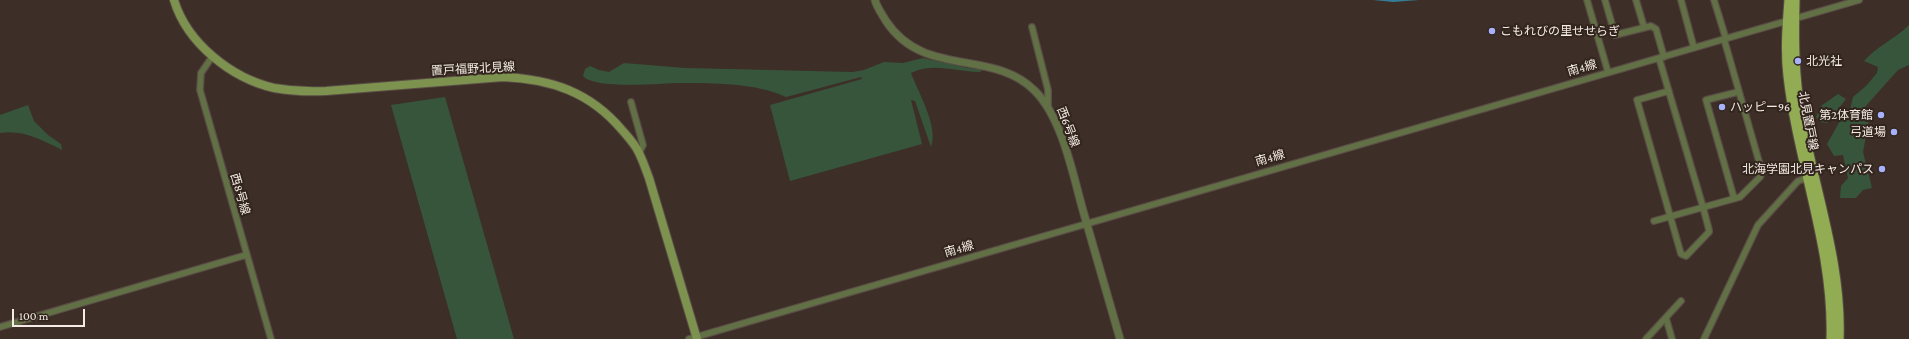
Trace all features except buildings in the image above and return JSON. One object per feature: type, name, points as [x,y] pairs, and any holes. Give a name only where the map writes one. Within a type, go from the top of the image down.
[{"type":"main road","name":"置戸福野北見線","points":[[174,0],[177,10],[192,34],[212,56],[244,78],[273,87],[299,92],[326,92],[503,77],[526,78],[544,81],[574,92],[599,107],[617,124],[639,152],[649,178],[694,338]]},
{"type":"main road","name":"北見置戸線","points":[[1789,0],[1795,74],[1829,283],[1831,339]]},
{"type":"main road","name":"北見置戸線","points":[[1791,19],[1795,0]]},
{"type":"main road","name":"北見置戸線","points":[[1811,177],[1836,281],[1839,339]]},
{"type":"street","name":"西6号線","points":[[875,0],[877,6],[891,28],[902,40],[918,50],[932,56],[990,67],[1009,73],[1025,82],[1035,90],[1048,106],[1057,125],[1120,339]]},
{"type":"street","points":[[1587,0],[1608,72]]},
{"type":"street","points":[[1605,0],[1615,35],[1644,27],[1651,26],[1656,29],[1669,91],[1709,232],[1686,256],[1681,254],[1637,100],[1669,91]]},
{"type":"street","points":[[1636,0],[1644,27]]},
{"type":"street","points":[[1681,0],[1694,48]]},
{"type":"street","points":[[1654,221],[1740,197],[1760,177],[1762,172],[1738,92],[1714,0]]},
{"type":"street","name":"南4線","points":[[694,338],[1086,223],[1859,0]]},
{"type":"street","points":[[1032,26],[1048,90],[1048,106]]},
{"type":"street","name":"西8号線","points":[[212,56],[201,72],[200,90],[271,339]]},
{"type":"street","points":[[1734,198],[1706,100],[1738,92]]},
{"type":"street","points":[[631,102],[643,145],[639,152]]},
{"type":"street","points":[[1704,339],[1758,225],[1798,181],[1811,177]]},
{"type":"street","points":[[0,327],[246,255]]},
{"type":"street","points":[[1646,339],[1681,301]]},
{"type":"street","points":[[1666,318],[1672,339]]},
{"type":"green space","points":[[1909,25],[1909,65],[1898,70],[1864,108],[1869,120],[1863,152],[1872,188],[1863,190],[1856,198],[1840,198],[1841,186],[1848,178],[1843,155],[1834,156],[1827,144],[1841,119],[1850,110],[1853,97],[1866,86],[1877,73],[1878,67],[1864,61]]},
{"type":"green space","points":[[923,58],[968,68],[983,69],[980,72],[971,72],[945,68],[928,68],[911,73],[923,99],[930,120],[933,139],[931,147],[915,101],[911,100],[922,144],[790,181],[770,105],[862,79],[861,77],[786,97],[774,92],[748,86],[694,83],[629,85],[601,83],[583,76],[585,69],[590,66],[609,72],[624,63],[685,68],[853,72],[864,70],[884,62],[903,63]]},
{"type":"green space","points":[[1838,94],[1846,99],[1827,123],[1820,122],[1816,117],[1821,106]]},
{"type":"green space","points":[[445,97],[514,339],[457,339],[391,105]]},
{"type":"green space","points":[[28,105],[34,121],[48,135],[61,144],[62,150],[32,136],[8,132],[0,133],[0,115]]},
{"type":"water","points":[[1373,0],[1419,0],[1393,2]]},
{"type":"place","name":"こもれびの里せせらぎ","points":[[1492,31]]},
{"type":"place","name":"北光社","points":[[1798,61]]},
{"type":"place","name":"ハッピー96","points":[[1722,107]]},
{"type":"place","name":"第2体育館","points":[[1881,115]]},
{"type":"place","name":"弓道場","points":[[1894,132]]},
{"type":"place","name":"北海学園北見キャンパス","points":[[1882,169]]}]
